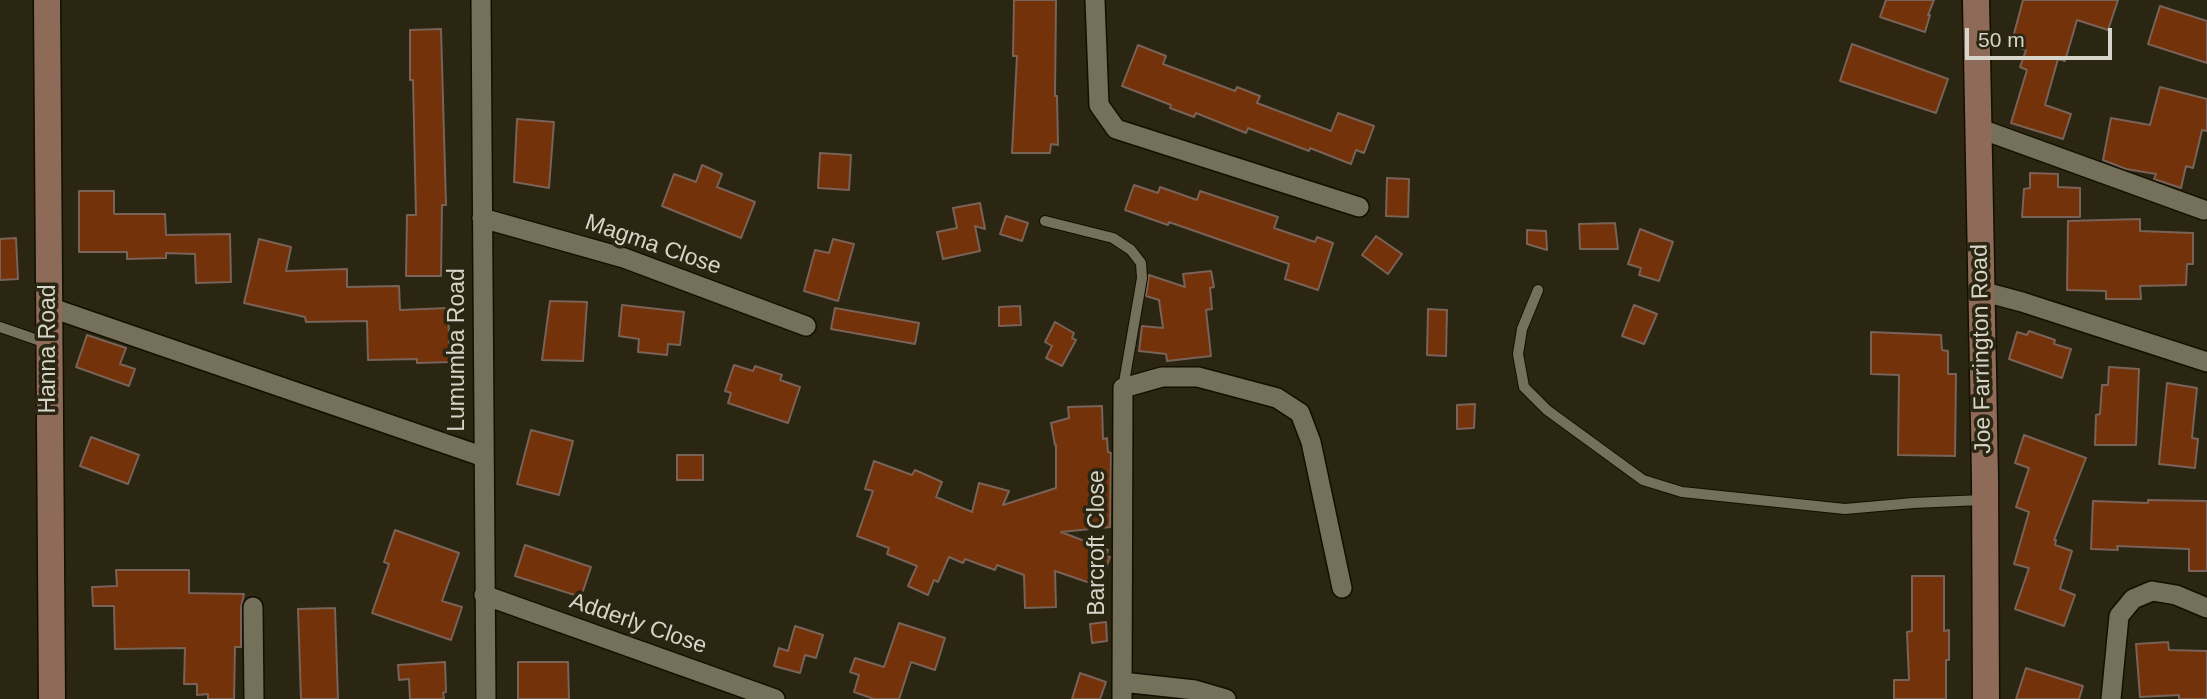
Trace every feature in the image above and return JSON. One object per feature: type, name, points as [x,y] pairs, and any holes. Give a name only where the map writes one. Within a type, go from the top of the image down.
[{"type":"main road","name":"Hanna Road","points":[[47,0],[52,699]]},
{"type":"main road","name":"Joe Farrington Road","points":[[1976,0],[1986,699]]},
{"type":"street","name":"Lumumba Road","points":[[481,0],[486,699]]},
{"type":"street","points":[[1095,0],[1099,105],[1116,130],[1359,207]]},
{"type":"street","points":[[1978,128],[2204,210]]},
{"type":"street","name":"Magma Close","points":[[482,218],[624,258],[806,326]]},
{"type":"street","points":[[1981,291],[2207,362]]},
{"type":"street","points":[[49,307],[484,457]]},
{"type":"street","points":[[1123,388],[1162,376],[1198,377],[1277,398],[1300,413],[1311,442],[1342,588]]},
{"type":"street","name":"Barcroft Close","points":[[1122,690],[1123,388]]},
{"type":"street","points":[[2111,699],[2119,616],[2133,599],[2152,592],[2176,595],[2207,608]]},
{"type":"street","name":"Adderly Close","points":[[484,595],[746,694],[775,699]]},
{"type":"street","points":[[253,607],[254,699]]},
{"type":"street","points":[[1122,690],[1195,690],[1226,699]]},
{"type":"lane","points":[[1045,221],[1113,238],[1131,250],[1141,263],[1142,278],[1123,388]]},
{"type":"lane","points":[[1538,290],[1521,329],[1518,354],[1524,387],[1547,410],[1643,480],[1682,492],[1845,509],[1984,500]]},
{"type":"lane","points":[[0,327],[49,344]]},
{"type":"building","points":[[1014,0],[1056,0],[1055,96],[1058,145],[1051,144],[1050,153],[1012,153],[1017,56],[1013,56]]},
{"type":"building","points":[[1886,0],[1934,0],[1925,32],[1880,17]]},
{"type":"building","points":[[2023,0],[2118,0],[2108,30],[2077,20],[2065,61],[2058,59],[2045,105],[2071,114],[2063,139],[2011,123],[2027,70],[2020,67],[2026,50],[2011,45]]},
{"type":"building","points":[[2160,6],[2207,21],[2207,63],[2148,44]]},
{"type":"building","points":[[441,29],[446,205],[442,205],[441,276],[406,276],[407,215],[416,215],[410,30]]},
{"type":"building","points":[[1852,44],[1948,79],[1936,113],[1840,81]]},
{"type":"building","points":[[1138,45],[1166,56],[1163,64],[1235,91],[1237,87],[1260,96],[1257,103],[1331,131],[1338,113],[1374,126],[1364,153],[1356,150],[1351,164],[1248,128],[1246,133],[1196,113],[1194,117],[1122,86]]},
{"type":"building","points":[[2160,87],[2207,99],[2207,131],[2202,130],[2193,168],[2186,166],[2181,188],[2154,179],[2156,174],[2126,169],[2103,160],[2111,118],[2150,125]]},
{"type":"building","points":[[517,119],[554,122],[549,188],[514,182]]},
{"type":"building","points":[[820,153],[851,155],[849,190],[818,188]]},
{"type":"building","points":[[702,165],[722,174],[717,187],[755,202],[741,238],[662,206],[674,174],[696,182]]},
{"type":"building","points":[[2030,173],[2058,174],[2058,187],[2080,188],[2080,217],[2022,217],[2024,189],[2030,188]]},
{"type":"building","points":[[1387,178],[1409,179],[1408,217],[1386,216]]},
{"type":"building","points":[[1134,185],[1158,193],[1160,187],[1197,200],[1200,191],[1278,217],[1274,228],[1315,242],[1317,237],[1333,243],[1318,290],[1285,279],[1289,264],[1169,222],[1168,225],[1125,210]]},
{"type":"building","points":[[79,191],[114,191],[114,214],[165,214],[166,235],[230,234],[231,282],[196,283],[195,254],[166,253],[166,258],[127,259],[127,252],[79,252]]},
{"type":"building","points":[[980,203],[985,229],[975,226],[980,251],[943,259],[937,232],[957,228],[953,208]]},
{"type":"building","points":[[1006,216],[1028,223],[1022,241],[1000,234]]},
{"type":"building","points":[[2140,219],[2140,231],[2193,233],[2193,264],[2187,264],[2186,285],[2140,286],[2141,299],[2106,299],[2106,291],[2067,290],[2068,221]]},
{"type":"building","points":[[1615,223],[1618,249],[1580,249],[1579,224]]},
{"type":"building","points":[[1640,229],[1673,242],[1659,281],[1639,275],[1641,268],[1628,264]]},
{"type":"building","points":[[1527,230],[1546,231],[1547,250],[1527,244]]},
{"type":"building","points":[[1376,236],[1402,254],[1388,274],[1362,255]]},
{"type":"building","points":[[16,238],[18,279],[0,280],[0,239]]},
{"type":"building","points":[[259,239],[291,247],[286,271],[347,269],[347,287],[399,286],[400,310],[448,308],[450,362],[417,363],[417,359],[368,360],[367,321],[306,322],[305,317],[244,303]]},
{"type":"building","points":[[833,239],[854,244],[838,301],[804,291],[815,250],[829,253]]},
{"type":"building","points":[[1211,271],[1214,287],[1210,288],[1212,309],[1206,310],[1211,356],[1167,361],[1166,354],[1139,351],[1142,326],[1163,328],[1159,300],[1146,296],[1149,275],[1185,287],[1183,274]]},
{"type":"building","points":[[550,301],[587,302],[583,361],[542,360]]},
{"type":"building","points":[[622,305],[684,312],[680,345],[668,344],[667,355],[638,352],[639,339],[619,336]]},
{"type":"building","points":[[1634,305],[1657,314],[1644,344],[1622,336]]},
{"type":"building","points":[[1020,306],[1021,325],[999,326],[999,307]]},
{"type":"building","points":[[835,308],[919,323],[915,344],[831,329]]},
{"type":"building","points":[[1428,309],[1447,310],[1446,356],[1427,355]]},
{"type":"building","points":[[1055,322],[1074,333],[1072,338],[1076,340],[1062,366],[1046,358],[1052,346],[1045,342]]},
{"type":"building","points":[[2029,331],[2055,340],[2054,344],[2071,349],[2062,378],[2009,359],[2017,332],[2027,335]]},
{"type":"building","points":[[1871,332],[1941,335],[1942,350],[1948,351],[1948,374],[1956,374],[1955,456],[1898,455],[1899,375],[1871,374]]},
{"type":"building","points":[[87,335],[126,348],[120,364],[135,369],[129,386],[76,367]]},
{"type":"building","points":[[734,365],[753,371],[755,366],[782,375],[780,380],[800,387],[788,423],[728,403],[731,393],[725,391]]},
{"type":"building","points":[[2109,367],[2139,369],[2136,445],[2095,445],[2096,415],[2100,414],[2102,385],[2108,385]]},
{"type":"building","points":[[2167,383],[2197,388],[2192,438],[2198,439],[2195,468],[2159,464]]},
{"type":"building","points":[[1475,404],[1474,428],[1457,429],[1457,405]]},
{"type":"building","points":[[1102,406],[1103,439],[1107,438],[1108,452],[1111,453],[1110,527],[1061,532],[1108,550],[1106,556],[1110,557],[1099,586],[1055,571],[1056,607],[1025,608],[1024,575],[997,565],[995,570],[965,559],[963,563],[949,557],[938,582],[934,580],[928,595],[908,586],[917,566],[887,554],[889,548],[857,536],[873,491],[865,489],[874,461],[912,475],[915,470],[942,482],[936,497],[972,512],[979,483],[1009,491],[1003,505],[1056,488],[1056,445],[1051,423],[1069,418],[1068,407]]},
{"type":"building","points":[[531,430],[573,441],[559,495],[517,484]]},
{"type":"building","points":[[2024,435],[2086,458],[2054,540],[2055,545],[2072,551],[2060,589],[2075,595],[2064,626],[2015,609],[2029,568],[2014,564],[2029,512],[2016,507],[2029,468],[2015,463]]},
{"type":"building","points":[[91,437],[139,455],[128,484],[80,466]]},
{"type":"building","points":[[677,455],[703,455],[703,480],[677,480]]},
{"type":"building","points":[[2148,500],[2207,501],[2207,571],[2189,571],[2189,549],[2117,546],[2118,550],[2091,549],[2093,501],[2148,503]]},
{"type":"building","points":[[395,530],[459,553],[442,601],[462,607],[451,640],[372,613],[389,564],[384,562]]},
{"type":"building","points":[[525,545],[591,567],[581,597],[515,576]]},
{"type":"building","points":[[116,570],[189,570],[189,593],[244,594],[241,607],[241,647],[235,647],[234,699],[208,699],[208,694],[197,695],[197,684],[184,684],[185,648],[115,649],[114,606],[93,606],[92,587],[117,586]]},
{"type":"building","points":[[1912,576],[1944,576],[1944,631],[1949,630],[1946,699],[1894,699],[1894,680],[1909,680],[1907,632],[1912,631]]},
{"type":"building","points":[[335,608],[338,699],[301,699],[298,609]]},
{"type":"building","points":[[1106,622],[1107,641],[1092,643],[1090,624]]},
{"type":"building","points":[[899,623],[945,638],[935,670],[911,662],[899,699],[874,699],[854,692],[859,675],[850,672],[855,658],[884,667]]},
{"type":"building","points":[[795,626],[823,635],[816,658],[805,655],[800,673],[774,666],[779,648],[788,651]]},
{"type":"building","points":[[2168,642],[2169,650],[2207,651],[2207,699],[2179,699],[2179,695],[2140,697],[2136,644]]},
{"type":"building","points":[[445,662],[444,699],[410,699],[409,679],[399,680],[398,665]]},
{"type":"building","points":[[518,662],[568,662],[569,699],[518,699]]},
{"type":"building","points":[[2026,668],[2083,686],[2079,699],[2016,699]]},
{"type":"building","points":[[1080,673],[1106,682],[1100,699],[1072,699]]}]
